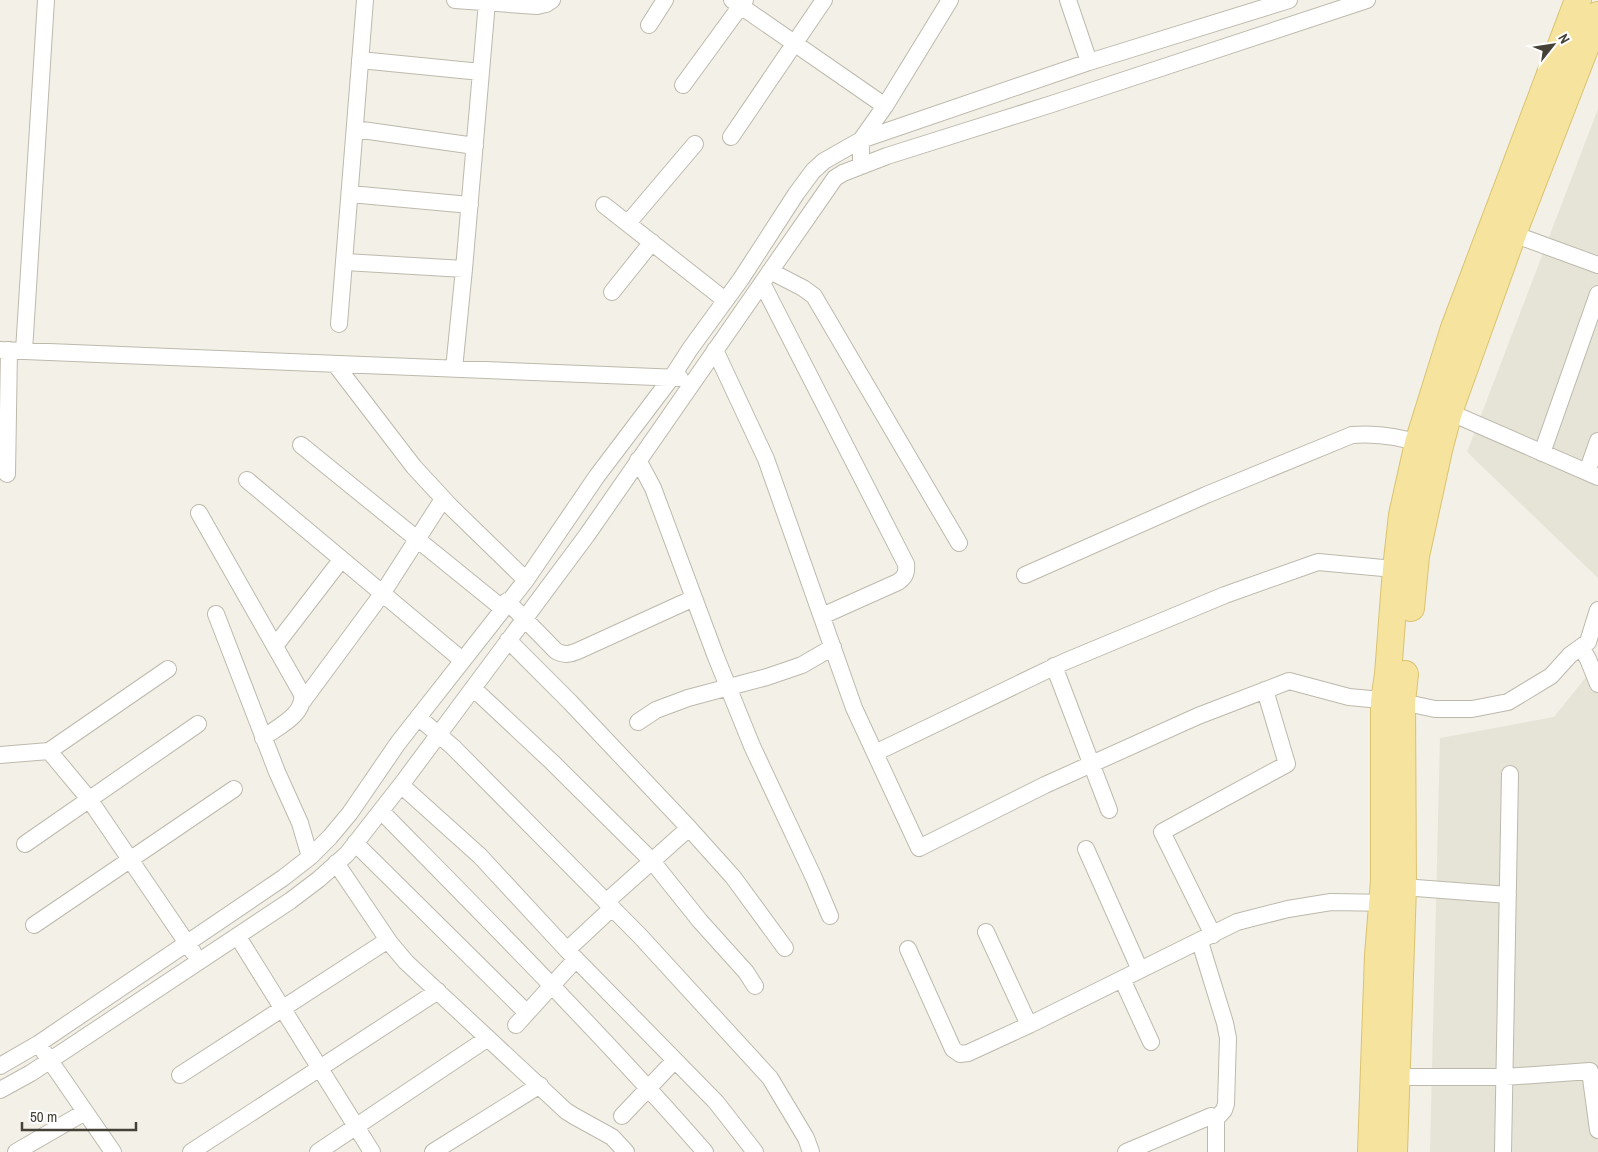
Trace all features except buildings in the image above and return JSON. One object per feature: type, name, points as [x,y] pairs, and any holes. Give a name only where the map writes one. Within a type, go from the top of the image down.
[{"type":"main road","points":[[1428,446],[1449,412],[1503,230],[1578,0]]},
{"type":"main road","points":[[1372,1152],[1385,1077],[1396,898],[1384,872],[1393,702],[1388,674],[1405,570],[1402,515],[1428,446],[1454,328],[1503,230],[1598,15]]},
{"type":"main road","points":[[1385,1077],[1394,1152]]},
{"type":"street","points":[[7,474],[11,350],[46,0]]},
{"type":"street","points":[[339,324],[365,0]]},
{"type":"street","points":[[455,0],[537,6],[552,0]]},
{"type":"street","points":[[649,25],[665,0]]},
{"type":"street","points":[[731,137],[824,0]]},
{"type":"street","points":[[861,166],[862,140],[950,0]]},
{"type":"street","points":[[1068,0],[1089,62]]},
{"type":"street","points":[[0,1066],[38,1044],[188,944],[283,878],[310,857],[330,837],[350,813],[418,717],[526,580],[597,476],[672,377],[813,171],[836,153],[862,140],[1089,62],[1289,0]]},
{"type":"street","points":[[0,1090],[50,1060],[290,901],[319,879],[355,843],[381,812],[587,535],[832,180],[843,173],[887,156],[1065,100],[1367,0]]},
{"type":"street","points":[[454,369],[487,2]]},
{"type":"street","points":[[683,85],[740,2],[885,106]]},
{"type":"street","points":[[360,60],[481,72]]},
{"type":"street","points":[[355,129],[475,146]]},
{"type":"street","points":[[628,224],[695,144]]},
{"type":"street","points":[[350,194],[470,205]]},
{"type":"street","points":[[604,205],[725,300]]},
{"type":"street","points":[[1503,230],[1598,264]]},
{"type":"street","points":[[612,292],[652,242]]},
{"type":"street","points":[[344,262],[464,269]]},
{"type":"street","points":[[766,277],[803,288],[814,296],[959,543]]},
{"type":"street","points":[[766,277],[906,564],[906,572],[898,582],[822,616]]},
{"type":"street","points":[[1542,453],[1598,294]]},
{"type":"street","points":[[11,350],[694,379]]},
{"type":"street","points":[[715,350],[766,459],[854,708],[919,848],[1045,785],[1198,716],[1289,681],[1349,697],[1435,708],[1472,708],[1508,702],[1551,676],[1570,655],[1588,642],[1598,610]]},
{"type":"street","points":[[335,364],[414,467],[443,499],[526,580]]},
{"type":"street","points":[[1449,412],[1592,475],[1598,441]]},
{"type":"street","points":[[1025,576],[1206,495],[1352,435],[1384,436],[1428,446]]},
{"type":"street","points":[[301,445],[417,539],[524,619],[556,651],[563,655],[571,654],[694,598]]},
{"type":"street","points":[[638,460],[653,488],[752,746],[830,916]]},
{"type":"street","points":[[247,480],[462,660]]},
{"type":"street","points":[[263,738],[296,713],[382,594],[443,499]]},
{"type":"street","points":[[200,513],[302,694],[303,701]]},
{"type":"street","points":[[275,646],[341,560]]},
{"type":"street","points":[[875,754],[1054,666],[1225,594],[1318,562],[1405,570]]},
{"type":"street","points":[[216,614],[263,738],[300,823],[310,857]]},
{"type":"street","points":[[508,640],[570,702],[689,828],[733,877],[785,948]]},
{"type":"street","points":[[638,722],[656,710],[688,698],[767,677],[802,664],[833,647]]},
{"type":"street","points":[[1581,647],[1598,649]]},
{"type":"street","points":[[1581,647],[1598,684]]},
{"type":"street","points":[[1054,666],[1109,810]]},
{"type":"street","points":[[0,755],[50,751],[168,669]]},
{"type":"street","points":[[473,688],[552,762],[652,861],[700,921],[746,972],[755,986]]},
{"type":"street","points":[[1216,1152],[1216,1119],[1224,1110],[1226,1104],[1228,1038],[1206,938],[1162,832],[1287,764],[1265,690]]},
{"type":"street","points":[[418,717],[453,747],[640,936],[770,1078],[806,1138],[811,1152]]},
{"type":"street","points":[[25,844],[198,724]]},
{"type":"street","points":[[50,751],[89,799],[200,962]]},
{"type":"street","points":[[1503,1152],[1510,774]]},
{"type":"street","points":[[401,785],[480,856],[716,1102],[755,1152]]},
{"type":"street","points":[[34,925],[234,789]]},
{"type":"street","points":[[381,812],[552,985],[649,1088],[705,1152]]},
{"type":"street","points":[[355,843],[522,1019],[552,985],[572,954],[609,905],[652,861],[689,828]]},
{"type":"street","points":[[1086,849],[1140,970]]},
{"type":"street","points":[[336,863],[388,940],[406,962],[574,1116],[612,1136],[626,1152]]},
{"type":"street","points":[[908,949],[952,1049],[960,1054],[968,1053],[1029,1025],[1237,922],[1288,909],[1331,902],[1508,895]]},
{"type":"street","points":[[986,932],[1029,1025]]},
{"type":"street","points":[[238,937],[372,1152]]},
{"type":"street","points":[[180,1075],[388,940]]},
{"type":"street","points":[[1122,979],[1151,1042]]},
{"type":"street","points":[[191,1152],[438,991]]},
{"type":"street","points":[[318,1152],[488,1038]]},
{"type":"street","points":[[38,1044],[113,1152]]},
{"type":"street","points":[[622,1116],[675,1060]]},
{"type":"street","points":[[1385,1077],[1505,1077],[1590,1071],[1598,1130]]},
{"type":"street","points":[[433,1152],[540,1086]]},
{"type":"street","points":[[16,1152],[85,1112]]},
{"type":"street","points":[[1126,1152],[1207,1117],[1211,1116],[1216,1119]]},
{"type":"shaded area","points":[[1598,109],[1598,578],[1467,452]]},
{"type":"shaded area","points":[[1598,662],[1598,1152],[1430,1152],[1440,738],[1554,717]]}]
